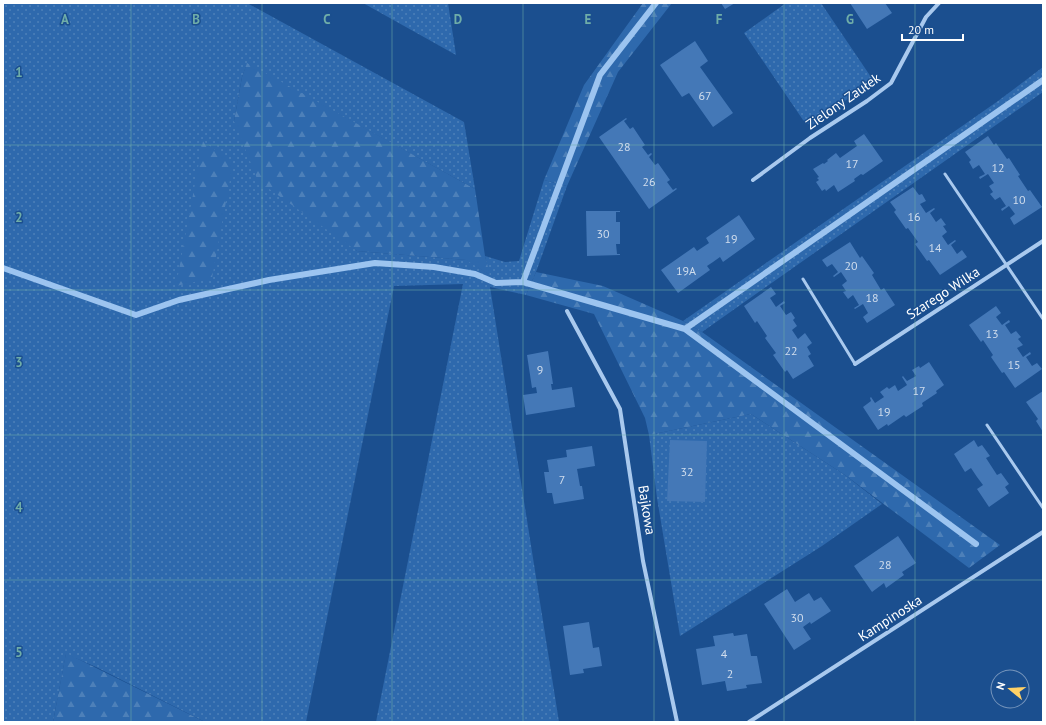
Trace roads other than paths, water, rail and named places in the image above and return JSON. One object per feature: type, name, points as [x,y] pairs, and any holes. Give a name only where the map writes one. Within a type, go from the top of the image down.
[{"type":"street","name":"Zielony Zaułek","points":[[753,180],[810,138],[867,101],[891,83],[926,17],[936,4]]},
{"type":"street","name":"Szarego Wilka","points":[[855,364],[1043,241]]},
{"type":"street","name":"Bajkowa","points":[[568,311],[620,409],[644,561],[677,722]]},
{"type":"street","name":"Kampinoska","points":[[749,722],[1043,532]]},
{"type":"lane","points":[[945,174],[1043,319]]},
{"type":"lane","points":[[803,279],[855,364]]},
{"type":"lane","points":[[987,424],[1043,508]]},
{"type":"waterway","points":[[523,282],[600,75],[656,3]]},
{"type":"waterway","points":[[685,329],[1043,80]]},
{"type":"waterway","points":[[3,268],[136,315],[179,300],[269,280],[375,263],[434,267],[475,274],[496,283],[523,282],[685,329],[976,544]]}]
